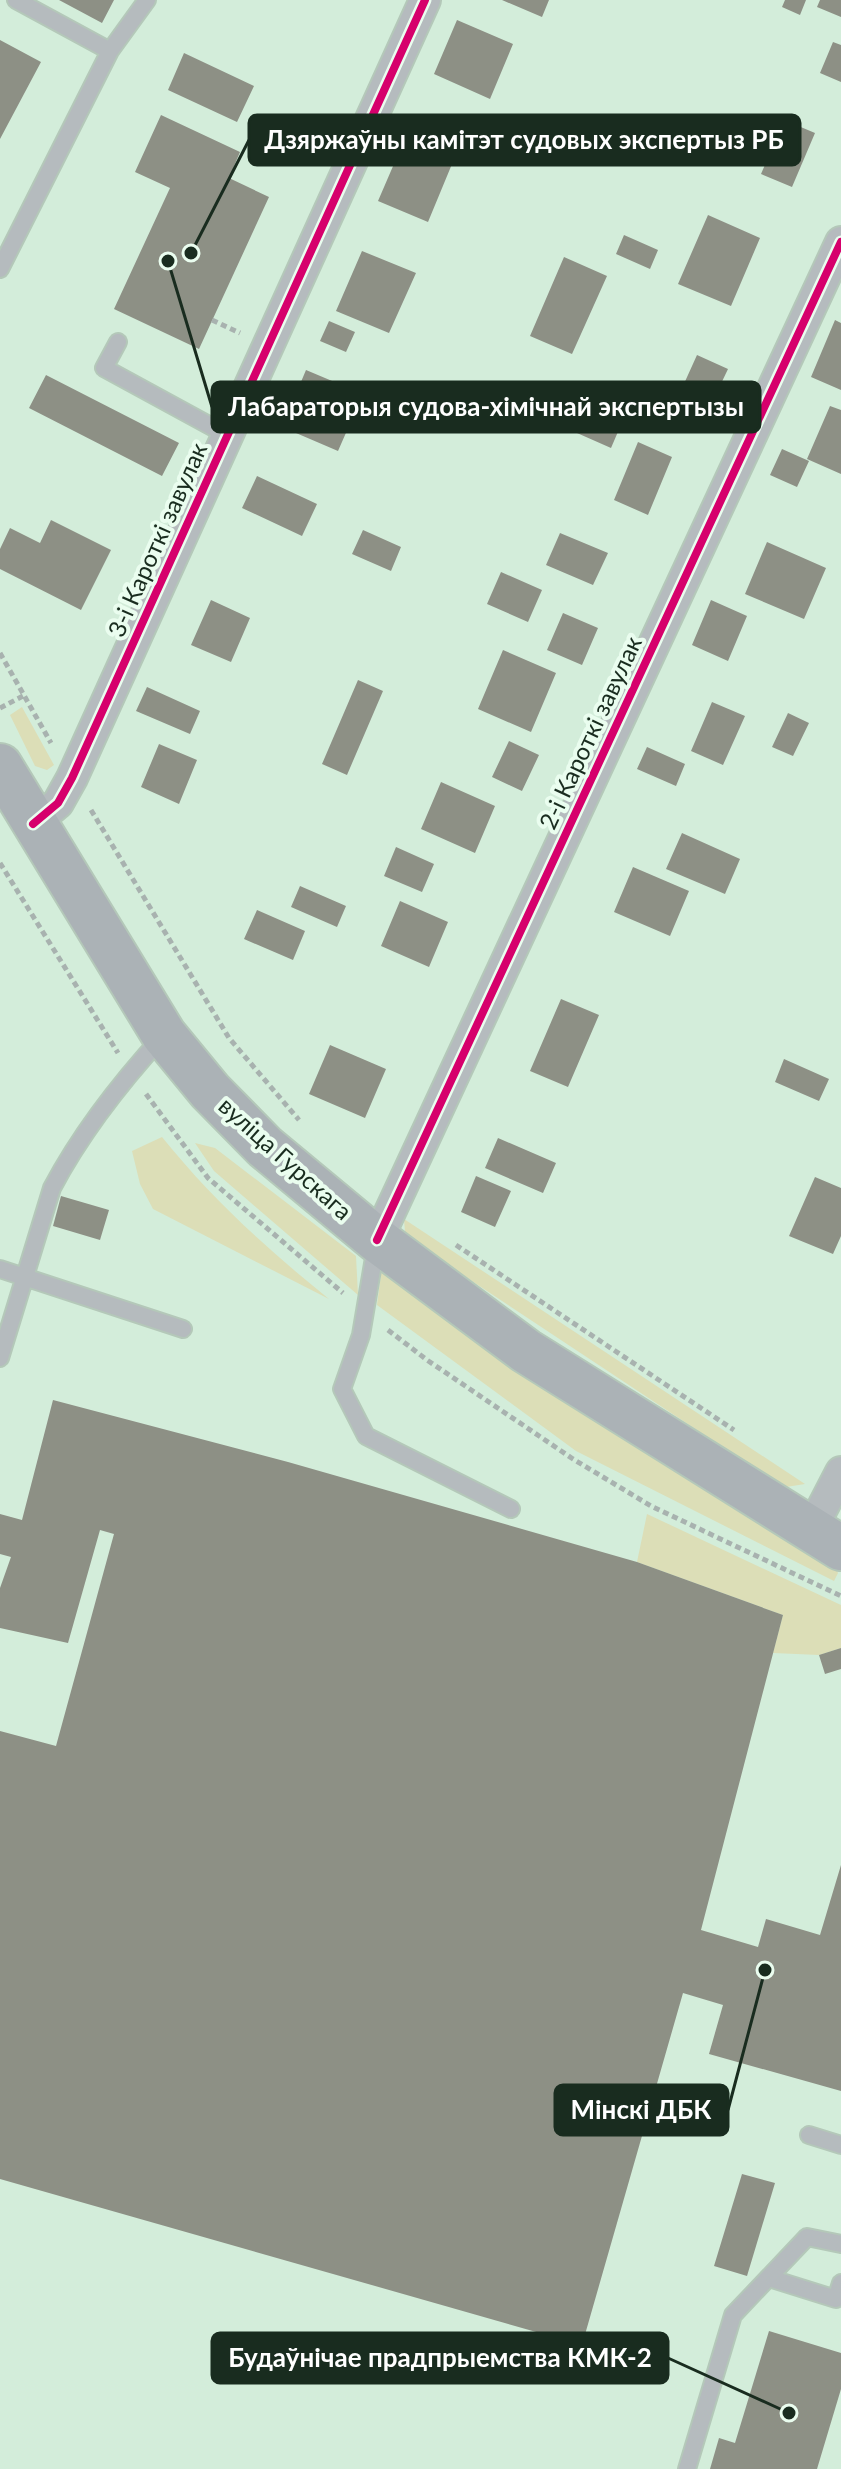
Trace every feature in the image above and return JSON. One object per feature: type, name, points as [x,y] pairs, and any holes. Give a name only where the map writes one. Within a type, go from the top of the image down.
[{"type":"main road","name":"вуліца Гурскага","points":[[0,766],[164,1035],[210,1091],[265,1147],[377,1240],[526,1351],[826,1539]]},
{"type":"street","name":"3-і Кароткі завулак","points":[[33,824],[58,803],[72,778],[425,0]]},
{"type":"street","name":"2-і Кароткі завулак","points":[[377,1240],[841,242]]},
{"type":"street","points":[[826,1539],[841,1472]]},
{"type":"lane","points":[[16,0],[110,51]]},
{"type":"lane","points":[[0,269],[110,51],[147,0]]},
{"type":"lane","points":[[118,342],[104,368],[227,435]]},
{"type":"lane","points":[[0,1358],[52,1188],[130,1072],[164,1035]]},
{"type":"lane","points":[[377,1240],[361,1335],[342,1389],[366,1436],[511,1509]]},
{"type":"lane","points":[[0,1269],[183,1329]]},
{"type":"lane","points":[[809,2135],[841,2145]]},
{"type":"lane","points":[[687,2469],[733,2315],[807,2237],[841,2244]]},
{"type":"lane","points":[[769,2278],[836,2299],[841,2283]]},
{"type":"path","points":[[212,320],[249,337]]},
{"type":"path","points":[[0,653],[229,1038],[305,1127]]},
{"type":"path","points":[[0,708],[23,696]]},
{"type":"path","points":[[447,1239],[738,1433]]},
{"type":"green space","points":[[22,707],[54,765],[47,770],[35,766],[10,715]]},
{"type":"green space","points":[[162,1137],[241,1222],[329,1299],[153,1209],[140,1184],[132,1151]]},
{"type":"green space","points":[[195,1143],[215,1148],[356,1256],[358,1295],[214,1171]]},
{"type":"green space","points":[[404,1219],[805,1484],[786,1487],[774,1481],[413,1242],[405,1232]]},
{"type":"green space","points":[[382,1267],[831,1556],[838,1573],[834,1581],[576,1451],[377,1305]]},
{"type":"green space","points":[[647,1514],[841,1605],[841,1648],[819,1655],[773,1653],[783,1615],[637,1562]]},
{"type":"building","points":[[59,0],[114,0],[102,23]]},
{"type":"building","points":[[502,0],[549,0],[542,17]]},
{"type":"building","points":[[785,0],[806,0],[800,15],[782,7]]},
{"type":"building","points":[[820,0],[841,0],[841,17],[817,7]]},
{"type":"building","points":[[457,20],[513,44],[490,99],[434,74]]},
{"type":"building","points":[[0,40],[41,62],[0,139]]},
{"type":"building","points":[[833,42],[841,45],[841,82],[820,73]]},
{"type":"building","points":[[184,53],[254,86],[237,122],[168,90]]},
{"type":"building","points":[[161,115],[240,152],[229,178],[269,197],[199,349],[114,309],[170,188],[135,172]]},
{"type":"building","points":[[784,120],[815,133],[792,187],[761,174]]},
{"type":"building","points":[[403,143],[452,164],[428,222],[378,201]]},
{"type":"building","points":[[708,215],[760,238],[731,306],[678,284]]},
{"type":"building","points":[[624,235],[658,250],[650,269],[616,254]]},
{"type":"building","points":[[362,251],[416,273],[389,333],[336,311]]},
{"type":"building","points":[[564,257],[607,276],[572,354],[530,336]]},
{"type":"building","points":[[835,320],[841,323],[841,390],[811,377]]},
{"type":"building","points":[[329,321],[355,332],[346,352],[320,341]]},
{"type":"building","points":[[697,355],[728,369],[708,411],[678,397]]},
{"type":"building","points":[[306,370],[363,394],[338,451],[282,427]]},
{"type":"building","points":[[46,375],[179,443],[162,476],[29,408]]},
{"type":"building","points":[[830,406],[841,410],[841,474],[807,459]]},
{"type":"building","points":[[586,412],[620,427],[611,448],[577,433]]},
{"type":"building","points":[[638,442],[672,457],[648,515],[614,500]]},
{"type":"building","points":[[782,449],[809,461],[797,487],[770,475]]},
{"type":"building","points":[[257,476],[317,504],[302,536],[242,508]]},
{"type":"building","points":[[51,520],[111,550],[81,610],[0,569],[0,549],[10,528],[40,543]]},
{"type":"building","points":[[363,530],[401,547],[391,571],[352,554]]},
{"type":"building","points":[[560,533],[608,553],[593,585],[546,565]]},
{"type":"building","points":[[767,542],[826,568],[804,619],[745,594]]},
{"type":"building","points":[[501,572],[542,590],[528,622],[487,604]]},
{"type":"building","points":[[211,600],[250,618],[231,662],[191,645]]},
{"type":"building","points":[[711,600],[747,616],[728,661],[692,645]]},
{"type":"building","points":[[563,613],[598,628],[582,665],[547,650]]},
{"type":"building","points":[[503,650],[556,673],[531,732],[478,709]]},
{"type":"building","points":[[358,680],[383,691],[347,775],[322,764]]},
{"type":"building","points":[[147,687],[200,711],[190,734],[136,711]]},
{"type":"building","points":[[712,702],[745,716],[723,765],[691,751]]},
{"type":"building","points":[[788,713],[809,723],[793,756],[772,747]]},
{"type":"building","points":[[509,741],[539,755],[522,791],[492,777]]},
{"type":"building","points":[[159,744],[197,760],[179,804],[141,787]]},
{"type":"building","points":[[647,747],[685,764],[676,786],[637,769]]},
{"type":"building","points":[[441,782],[495,806],[475,853],[421,829]]},
{"type":"building","points":[[682,833],[740,859],[725,894],[666,869]]},
{"type":"building","points":[[396,847],[434,864],[422,892],[384,876]]},
{"type":"building","points":[[633,867],[689,891],[670,936],[614,912]]},
{"type":"building","points":[[300,886],[346,906],[337,927],[291,907]]},
{"type":"building","points":[[400,901],[448,922],[429,967],[381,946]]},
{"type":"building","points":[[257,910],[305,931],[293,960],[244,939]]},
{"type":"building","points":[[561,999],[599,1015],[568,1087],[530,1071]]},
{"type":"building","points":[[330,1045],[386,1069],[365,1118],[309,1094]]},
{"type":"building","points":[[784,1059],[829,1079],[819,1101],[775,1082]]},
{"type":"building","points":[[498,1138],[556,1163],[543,1193],[485,1168]]},
{"type":"building","points":[[476,1176],[511,1191],[495,1227],[461,1212]]},
{"type":"building","points":[[815,1177],[841,1188],[841,1236],[833,1254],[789,1236]]},
{"type":"building","points":[[61,1196],[109,1210],[100,1240],[53,1226]]},
{"type":"building","points":[[53,1400],[288,1462],[637,1562],[783,1615],[701,1930],[758,1947],[766,1919],[820,1935],[841,1865],[841,2091],[709,2054],[723,2005],[683,1993],[582,2345],[0,2179],[0,1731],[56,1746],[114,1534],[100,1530],[68,1643],[0,1628],[0,1588],[11,1557],[0,1554],[0,1514],[22,1520]]},
{"type":"building","points":[[841,1648],[841,1669],[825,1674],[819,1655]]},
{"type":"building","points":[[742,2174],[775,2183],[747,2276],[714,2266]]},
{"type":"building","points":[[769,2331],[841,2353],[841,2389],[817,2469],[710,2469],[719,2438],[735,2443]]},
{"type":"cycle path","points":[[33,824],[58,803],[72,778],[425,0]]},
{"type":"cycle path","points":[[377,1240],[841,242]]},
{"type":"place","name":"Дзяржаўны камітэт судовых экспертыз РБ","points":[[191,253]]},
{"type":"place","name":"Лабараторыя судова-хімічнай экспертызы","points":[[168,261]]},
{"type":"place","name":"Мінскі ДБК","points":[[765,1970]]},
{"type":"place","name":"Будаўнічае прадпрыемства КМК-2","points":[[789,2413]]}]
